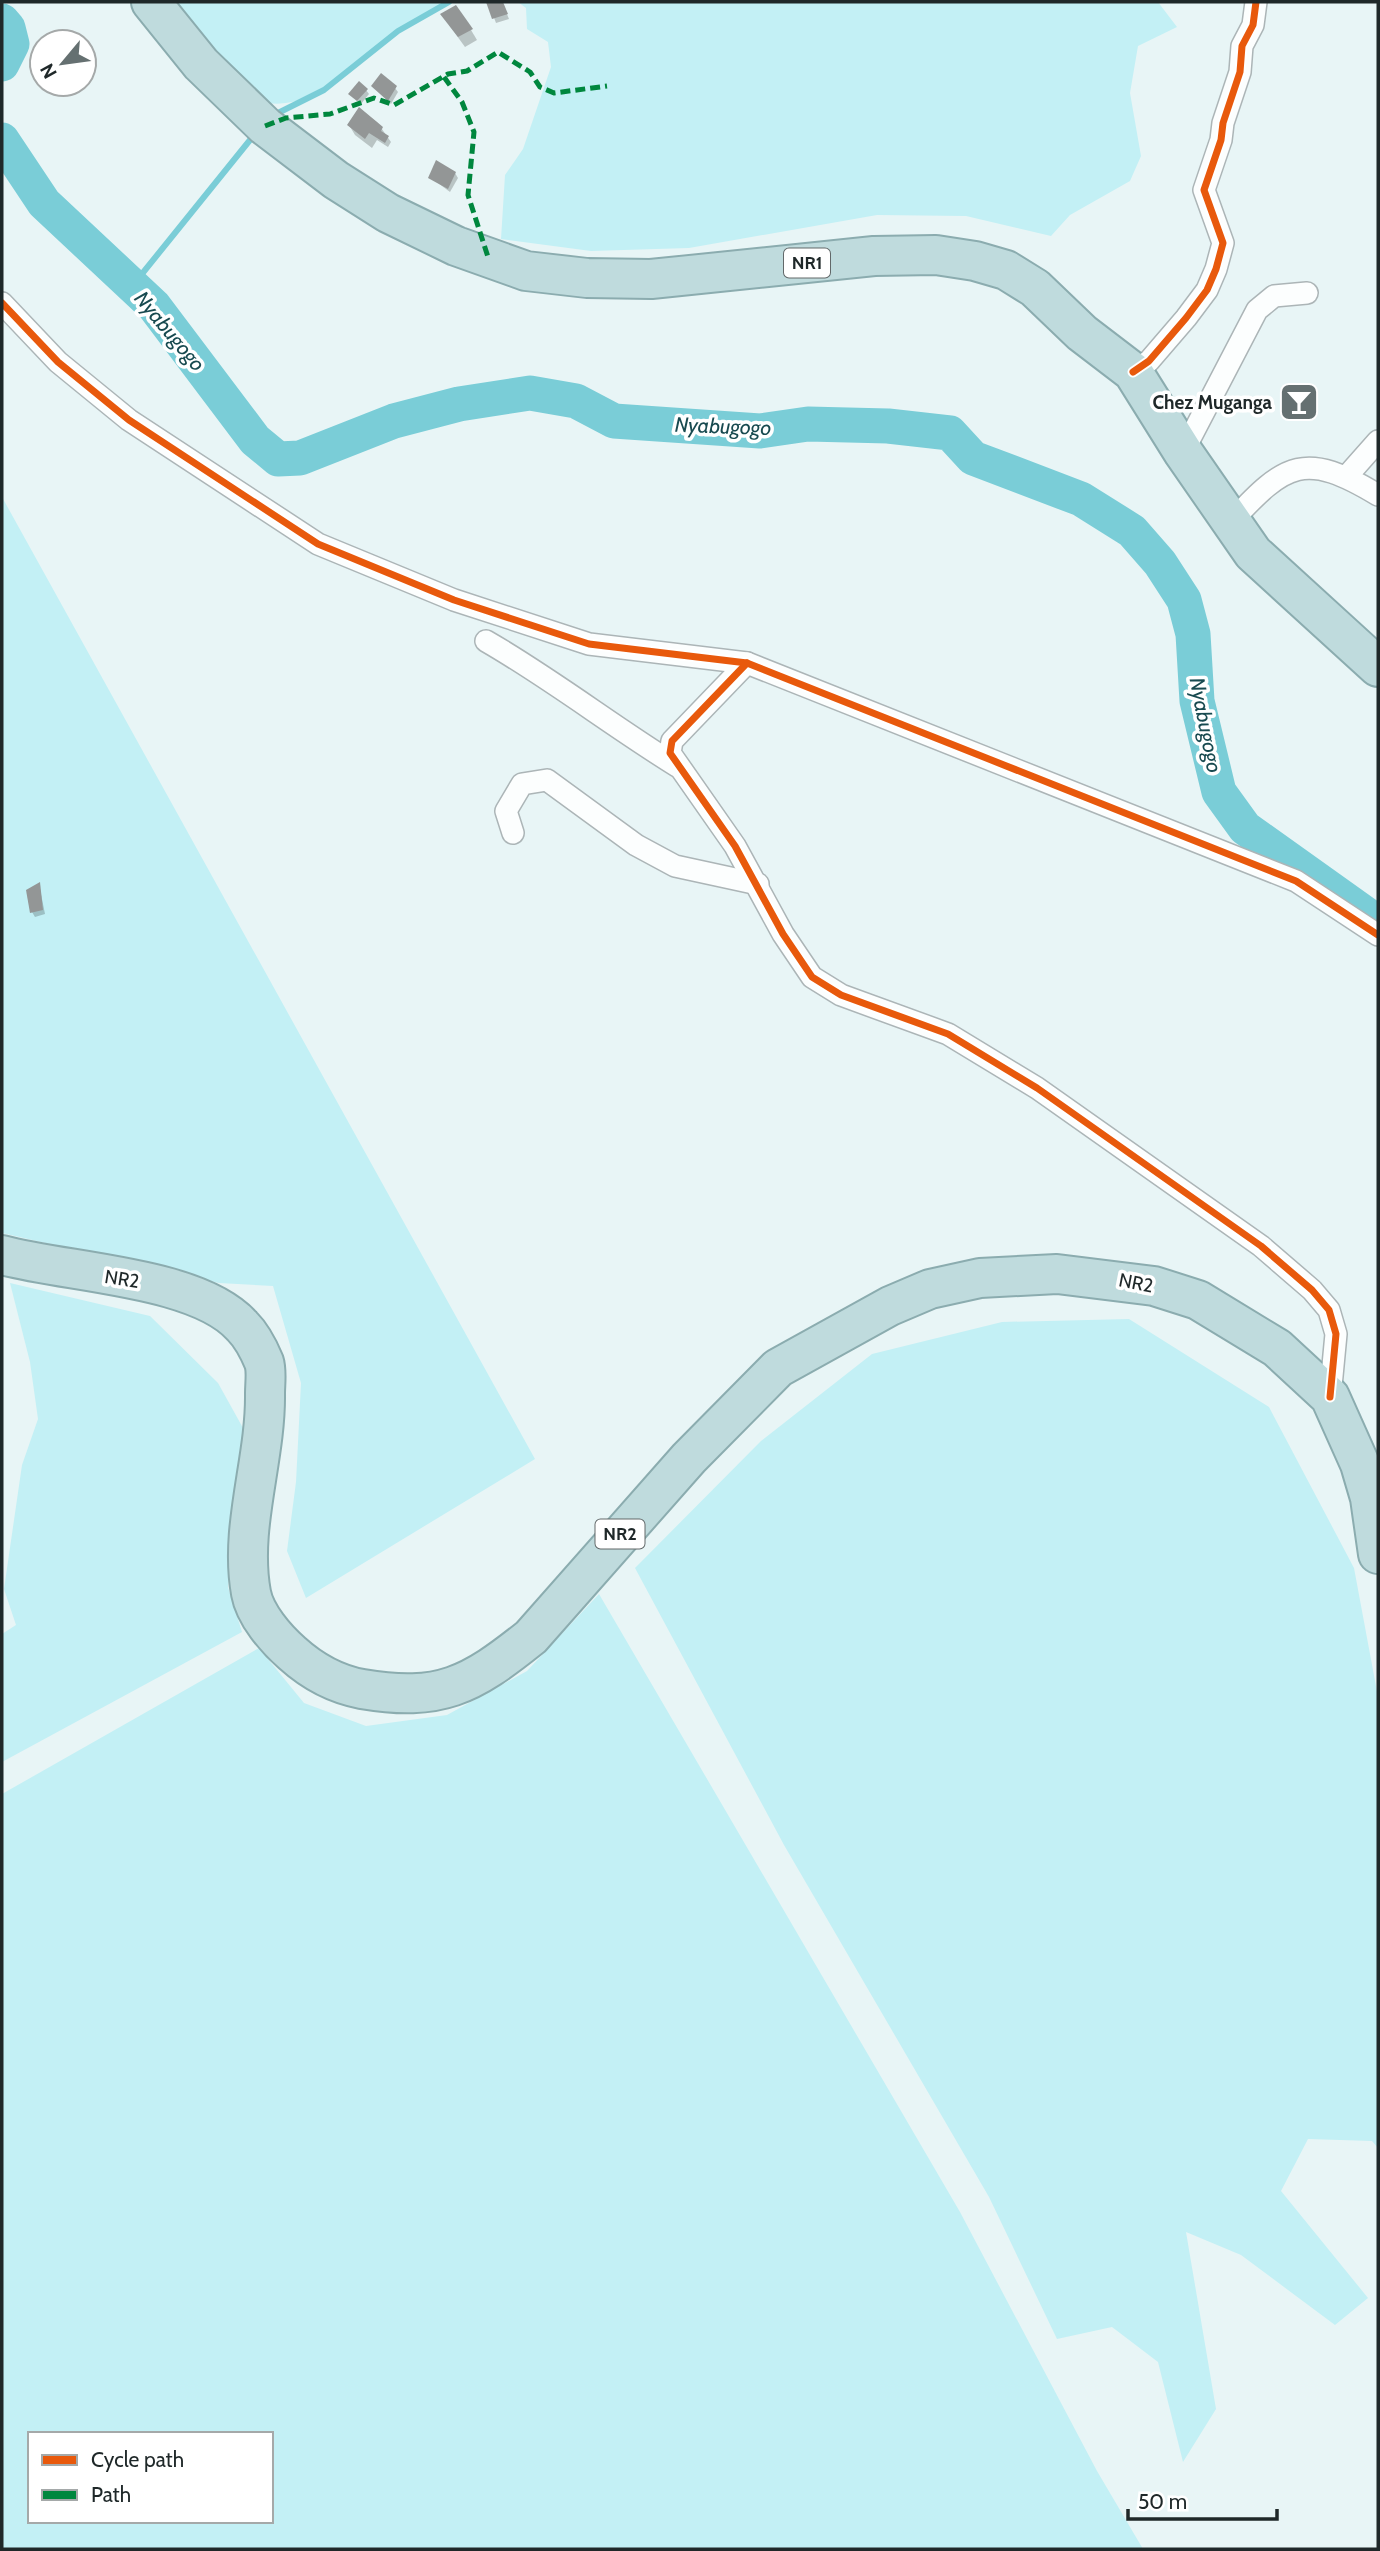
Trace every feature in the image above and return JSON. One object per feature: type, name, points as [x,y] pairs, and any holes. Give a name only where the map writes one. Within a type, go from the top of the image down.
[{"type":"highway","name":"NR1","points":[[151,2],[201,64],[265,126],[336,180],[388,213],[456,246],[526,271],[587,278],[651,279],[714,275],[874,256],[936,255],[975,261],[1006,270],[1035,288],[1082,333],[1133,372],[1183,452],[1253,553],[1378,667]]},
{"type":"highway","name":"NR2","points":[[2,1255],[43,1266],[179,1290],[207,1301],[242,1326],[265,1364],[265,1426],[253,1496],[249,1552],[251,1595],[278,1641],[326,1678],[346,1686],[409,1695],[435,1692],[472,1679],[531,1637],[689,1458],[778,1368],[816,1345],[930,1289],[980,1278],[1057,1274],[1154,1286],[1198,1300],[1239,1322],[1277,1348],[1330,1397],[1360,1464],[1370,1498],[1378,1554]]},
{"type":"street","points":[[1133,372],[1149,362],[1186,318],[1207,290],[1216,270],[1223,243],[1204,190],[1240,72],[1242,46],[1253,25],[1256,2]]},
{"type":"street","points":[[1183,452],[1257,310],[1274,296],[1307,293]]},
{"type":"street","points":[[2,303],[58,362],[129,420],[318,544],[454,600],[589,644],[747,663],[1296,881],[1378,935]]},
{"type":"street","points":[[1347,476],[1378,442]]},
{"type":"street","points":[[1231,522],[1263,487],[1290,470],[1323,468],[1347,476],[1378,495]]},
{"type":"street","points":[[486,641],[539,672],[633,739],[677,766]]},
{"type":"street","points":[[747,663],[672,741],[670,753],[677,766],[700,792],[758,884],[800,962],[825,986],[869,1006],[948,1034],[1037,1088],[1286,1266],[1329,1310],[1336,1334],[1330,1397]]},
{"type":"street","points":[[513,833],[506,811],[522,784],[547,780],[636,845],[675,866],[758,884]]},
{"type":"shaded area","points":[[172,2],[450,2],[397,31],[322,91],[305,99],[267,103],[218,58]]},
{"type":"shaded area","points":[[518,2],[1158,2],[1177,27],[1138,46],[1130,93],[1141,156],[1130,181],[1070,215],[1051,236],[966,216],[877,215],[689,248],[591,251],[501,239],[505,175],[523,149],[551,67],[548,42],[527,29],[526,8]]},
{"type":"shaded area","points":[[2,497],[535,1459],[306,1598],[287,1551],[296,1482],[301,1383],[273,1286],[219,1283],[2,1233]]},
{"type":"shaded area","points":[[10,1283],[150,1316],[218,1383],[248,1437],[228,1587],[242,1632],[2,1762],[2,1634],[16,1625],[4,1589],[22,1465],[38,1419],[30,1362]]},
{"type":"shaded area","points":[[1129,1319],[1269,1407],[1354,1568],[1378,1697],[1378,2148],[1372,2141],[1308,2139],[1281,2191],[1368,2298],[1335,2325],[1241,2255],[1186,2232],[1216,2409],[1183,2462],[1158,2362],[1112,2327],[1057,2339],[989,2197],[784,1845],[635,1568],[761,1441],[872,1354],[1002,1322]]},
{"type":"shaded area","points":[[599,1594],[960,2212],[1097,2471],[1143,2549],[2,2549],[2,1794],[259,1648],[304,1703],[366,1726],[447,1715],[527,1671]]},
{"type":"building","points":[[486,2],[503,2],[508,14],[492,19]]},
{"type":"building","points":[[456,5],[473,29],[458,37],[440,14]]},
{"type":"building","points":[[381,73],[397,86],[388,101],[371,86]]},
{"type":"building","points":[[359,81],[368,89],[357,101],[348,94]]},
{"type":"building","points":[[359,107],[383,127],[381,131],[389,136],[385,143],[369,133],[365,139],[347,125]]},
{"type":"building","points":[[436,160],[456,172],[448,189],[428,178]]},
{"type":"building","points":[[40,882],[43,910],[30,913],[26,890]]},
{"type":"waterway","points":[[276,114],[324,90],[398,31],[449,2]]},
{"type":"waterway","name":"Nyabugogo","points":[[2,21],[8,28],[12,44],[2,64]]},
{"type":"waterway","name":"Nyabugogo","points":[[2,140],[44,203],[154,306],[255,440],[278,459],[300,458],[394,421],[459,404],[530,393],[576,401],[614,421],[760,431],[808,424],[888,426],[950,433],[973,458],[1081,499],[1132,531],[1160,563],[1184,600],[1193,634],[1197,701],[1219,792],[1245,828],[1374,920]]},
{"type":"waterway","points":[[133,285],[250,140]]},
{"type":"marked path","points":[[265,126],[286,118],[330,114],[374,98],[394,105],[448,74],[467,71],[498,52],[530,72],[540,87],[554,93],[607,86]]},
{"type":"marked path","points":[[444,77],[462,102],[474,132],[468,195],[488,257]]},
{"type":"cycle path","points":[[1133,372],[1149,361],[1186,318],[1207,290],[1216,269],[1223,243],[1204,190],[1240,72],[1242,46],[1253,25],[1256,2]]},
{"type":"cycle path","points":[[2,303],[58,362],[129,420],[318,544],[454,600],[589,644],[747,663],[1296,881],[1378,935]]},
{"type":"cycle path","points":[[747,663],[672,741],[670,753],[735,846],[783,934],[812,977],[841,995],[948,1034],[1037,1088],[1261,1246],[1312,1290],[1329,1310],[1336,1334],[1330,1397]]},
{"type":"place","name":"Chez Muganga","points":[[1299,402]]}]
